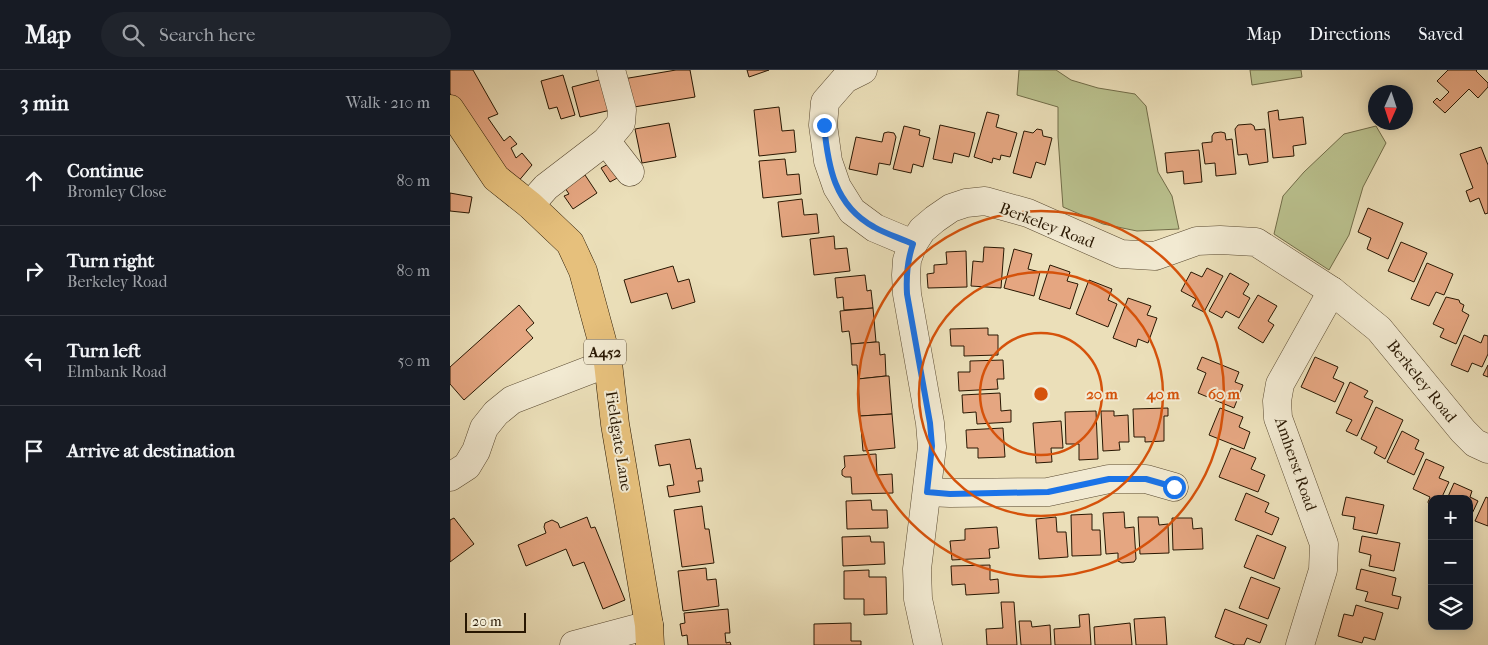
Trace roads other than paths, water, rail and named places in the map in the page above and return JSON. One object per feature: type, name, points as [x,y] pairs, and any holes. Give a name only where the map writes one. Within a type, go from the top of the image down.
[{"type":"main road","name":"Fieldgate Lane","points":[[450,109],[496,178],[530,205],[570,243],[583,271],[608,364],[615,424],[649,635]]},
{"type":"street","points":[[530,205],[546,186],[606,141],[622,118],[622,110],[611,70]]},
{"type":"street","points":[[863,70],[846,79],[825,102],[824,125],[828,161],[837,188],[852,211],[875,228],[913,244]]},
{"type":"street","points":[[606,141],[630,172]]},
{"type":"street","name":"Berkeley Road","points":[[928,645],[918,599],[917,569],[932,446],[930,423],[907,294],[906,275],[907,260],[913,244],[922,230],[951,208],[966,203],[986,201],[1028,214],[1121,254],[1155,256],[1197,241],[1256,242],[1332,291],[1379,329],[1463,431],[1475,443],[1488,449]]},
{"type":"street","name":"Amherst Road","points":[[1300,645],[1323,570],[1324,544],[1278,418],[1277,401],[1280,384],[1332,291]]},
{"type":"street","points":[[450,477],[467,466],[476,451],[484,428],[512,400],[608,364]]},
{"type":"street","points":[[927,492],[950,494],[1048,492],[1109,479],[1146,479],[1174,487]]},
{"type":"street","points":[[574,645],[649,635]]}]
